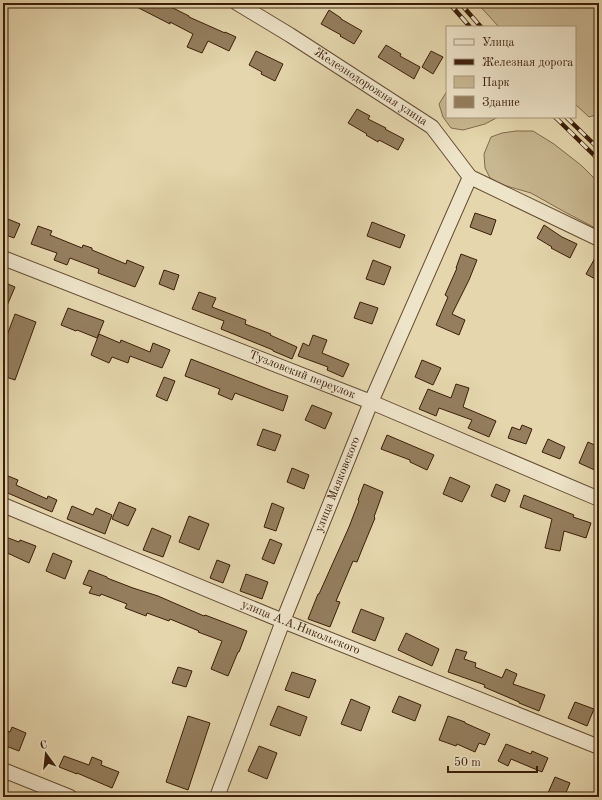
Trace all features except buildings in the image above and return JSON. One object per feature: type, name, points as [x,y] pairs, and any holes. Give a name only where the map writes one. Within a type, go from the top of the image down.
[{"type":"street","name":"Железнодорожная улица","points":[[236,3],[290,35],[432,127],[470,177],[599,239]]},
{"type":"street","name":"улица Маяковского","points":[[217,797],[283,621],[371,402],[470,177]]},
{"type":"street","name":"Тузловский переулок","points":[[3,258],[371,402],[599,499]]},
{"type":"street","name":"улица А.А.Никольского","points":[[3,505],[283,621],[599,747]]},
{"type":"street","points":[[3,770],[70,797]]},
{"type":"green space","points":[[477,3],[599,3],[599,114],[589,117],[576,105],[576,26],[498,26]]},
{"type":"green space","points":[[446,93],[446,118],[496,118],[485,124],[463,130],[451,128],[443,117],[439,104]]},
{"type":"green space","points":[[533,131],[554,144],[582,166],[599,183],[599,230],[531,193],[503,185],[490,178],[485,168],[484,154],[491,137],[502,133]]},
{"type":"railway","points":[[449,3],[469,26]]},
{"type":"railway","points":[[460,3],[480,26]]},
{"type":"railway","points":[[556,118],[599,160]]},
{"type":"railway","points":[[567,118],[599,149]]}]
